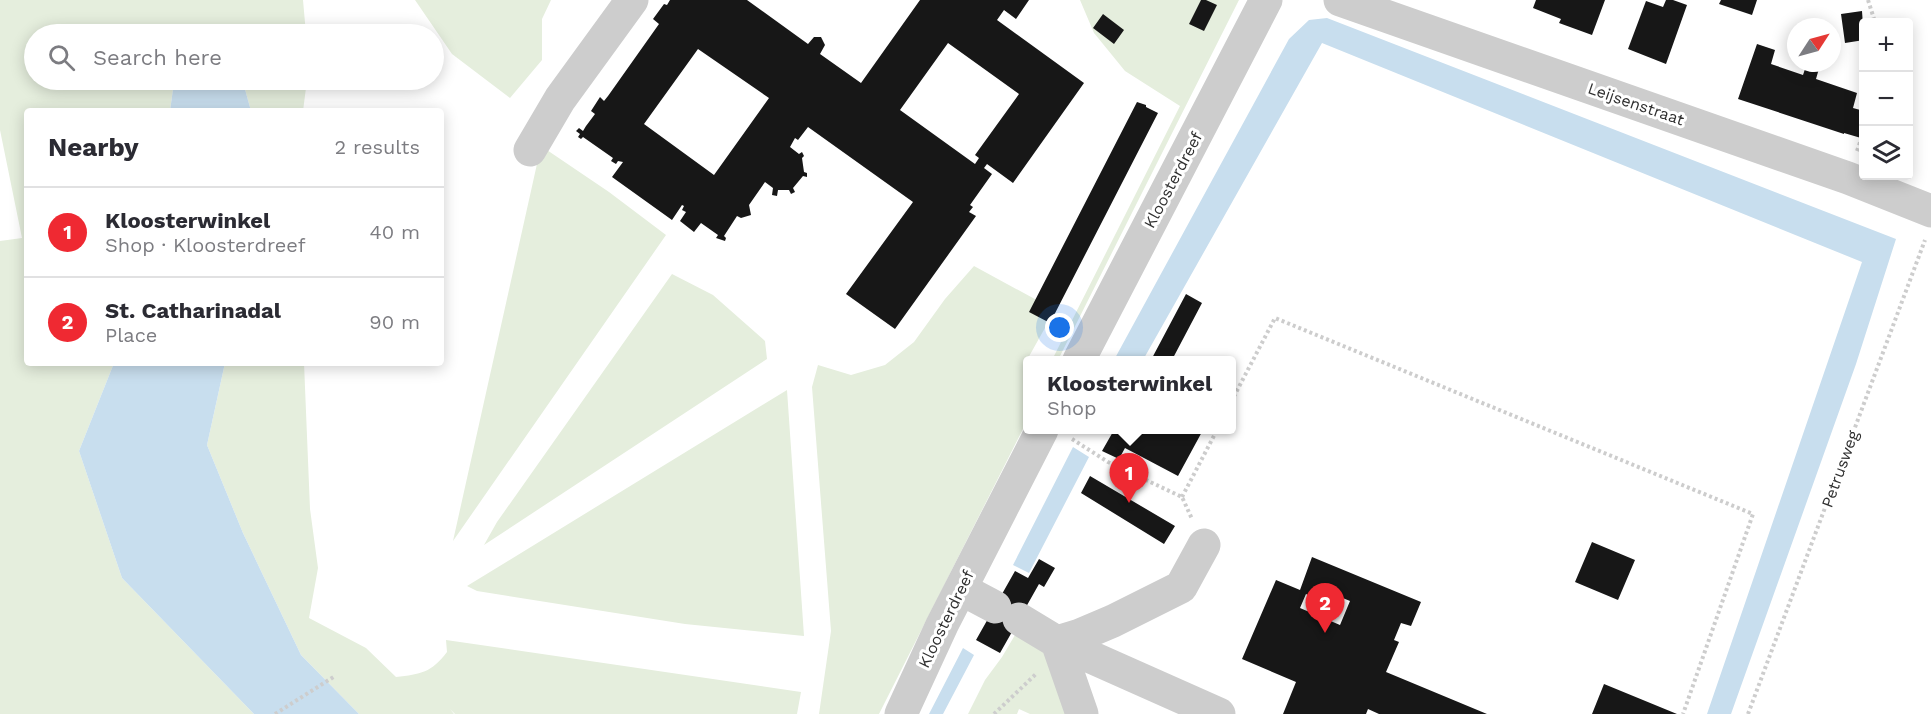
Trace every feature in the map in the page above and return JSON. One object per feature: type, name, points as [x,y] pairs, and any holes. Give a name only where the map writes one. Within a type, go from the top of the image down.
[{"type":"street","points":[[531,150],[560,99],[632,0]]},
{"type":"street","name":"Kloosterdreef","points":[[1081,356],[1266,0]]},
{"type":"street","name":"Leijsenstraat","points":[[1340,0],[1837,174],[1930,221]]},
{"type":"street","name":"Kloosterdreef","points":[[901,714],[961,589],[1052,434]]},
{"type":"street","points":[[1059,646],[1181,587],[1204,545]]},
{"type":"street","points":[[961,589],[1007,613],[1059,646],[1219,714]]},
{"type":"street","points":[[1059,646],[1082,714]]},
{"type":"path","points":[[1868,0],[1874,18]]},
{"type":"path","name":"Petrusweg","points":[[1748,714],[1930,221]]},
{"type":"path","points":[[1236,392],[1275,318],[1753,514],[1683,714]]},
{"type":"path","points":[[1057,434],[1182,498],[1204,545]]},
{"type":"path","points":[[1182,498],[1214,434]]},
{"type":"path","points":[[994,714],[1059,646]]},
{"type":"path","points":[[275,714],[335,676]]},
{"type":"green space","points":[[0,0],[303,0],[305,24],[24,24],[24,90],[173,90],[170,108],[24,108],[24,366],[113,366],[79,451],[122,578],[254,714],[0,714],[0,241],[22,238],[0,130]]},
{"type":"green space","points":[[415,0],[551,0],[542,19],[542,60],[510,98],[452,54],[444,42],[444,24],[431,24]]},
{"type":"green space","points":[[1080,0],[1239,0],[1060,356],[1054,356],[1180,106],[1125,71],[1094,33]]},
{"type":"green space","points":[[245,90],[306,90],[303,108],[250,108]]},
{"type":"green space","points":[[541,146],[609,192],[666,235],[453,541]]},
{"type":"green space","points":[[974,266],[1055,310],[1029,356],[1023,356],[1023,429],[879,714],[819,714],[831,631],[812,387],[818,365],[851,375],[885,365],[914,342],[945,299]]},
{"type":"green space","points":[[672,274],[713,295],[765,341],[767,359],[484,545],[497,522]]},
{"type":"green space","points":[[224,366],[304,366],[310,509],[318,568],[309,618],[366,648],[396,677],[419,673],[436,664],[447,652],[446,640],[801,692],[797,714],[455,714],[450,709],[454,714],[359,714],[301,655],[243,533],[207,445]]},
{"type":"green space","points":[[787,390],[804,636],[685,624],[477,591],[467,586]]},
{"type":"green space","points":[[1015,635],[1050,653],[1075,714],[1030,714],[1019,709],[1017,714],[968,714],[985,680]]},
{"type":"water","points":[[1327,18],[1896,239],[1856,364],[1731,714],[1707,714],[1862,262],[1322,43],[1145,356],[1116,356],[1289,39],[1309,20]]},
{"type":"water","points":[[173,90],[245,90],[250,108],[170,108]]},
{"type":"water","points":[[113,366],[224,366],[207,445],[243,533],[301,655],[359,714],[254,714],[122,578],[79,451]]},
{"type":"water","points":[[1073,447],[1089,457],[1029,573],[1013,565]]},
{"type":"water","points":[[963,648],[974,655],[943,714],[929,714]]},
{"type":"building","points":[[670,0],[747,0],[808,44],[814,37],[821,37],[825,45],[820,54],[861,83],[920,0],[1029,0],[1016,19],[1004,10],[997,20],[1084,83],[1013,183],[987,164],[984,168],[992,174],[970,205],[973,207],[969,212],[976,216],[895,329],[846,294],[913,202],[808,127],[798,140],[795,138],[790,147],[799,154],[802,152],[804,172],[807,173],[807,177],[803,176],[793,188],[795,192],[791,194],[789,190],[778,190],[777,196],[772,195],[773,188],[765,182],[749,205],[751,215],[741,218],[737,216],[724,236],[725,241],[716,238],[718,235],[701,223],[694,232],[680,221],[686,212],[682,210],[684,206],[682,205],[672,220],[612,177],[623,162],[618,161],[616,164],[611,161],[613,158],[583,137],[581,139],[578,137],[580,134],[576,131],[579,128],[583,131],[595,114],[591,111],[600,97],[604,101],[608,96],[659,24],[653,19],[664,4],[667,5]],"holes":[[[948,43],[1019,94],[975,155],[979,158],[975,164],[900,110]],[[698,49],[769,98],[714,175],[644,124]]]},
{"type":"building","points":[[1201,0],[1217,5],[1204,31],[1189,24]]},
{"type":"building","points":[[1536,0],[1605,0],[1592,35],[1559,23],[1561,19],[1533,8]]},
{"type":"building","points":[[1666,0],[1687,5],[1666,64],[1628,49],[1646,1],[1663,7]]},
{"type":"building","points":[[1721,0],[1757,0],[1752,15],[1719,4]]},
{"type":"building","points":[[1862,11],[1862,18],[1859,18],[1859,41],[1845,43],[1841,14]]},
{"type":"building","points":[[1103,14],[1124,30],[1114,44],[1093,28]]},
{"type":"building","points":[[1757,44],[1775,50],[1771,64],[1787,70],[1787,72],[1803,75],[1804,72],[1818,72],[1816,79],[1857,93],[1853,108],[1859,110],[1859,137],[1844,134],[1738,99]]},
{"type":"building","points":[[1137,102],[1158,113],[1050,323],[1029,312]]},
{"type":"building","points":[[1186,294],[1202,303],[1174,356],[1153,356]]},
{"type":"building","points":[[1112,434],[1201,434],[1178,476],[1125,448],[1119,459],[1102,451]]},
{"type":"building","points":[[1090,476],[1175,526],[1164,544],[1081,493]]},
{"type":"building","points":[[1592,542],[1635,560],[1618,600],[1575,582]]},
{"type":"building","points":[[1312,557],[1421,602],[1411,626],[1401,623],[1394,640],[1399,642],[1386,672],[1487,714],[1379,714],[1368,709],[1366,714],[1283,714],[1296,682],[1242,659],[1276,580],[1300,590]],"holes":[[[1316,587],[1350,601],[1340,625],[1300,608],[1306,594],[1312,597]]]},
{"type":"building","points":[[1039,559],[1055,568],[1044,587],[1039,584],[1000,653],[976,640],[1015,571],[1028,578]]},
{"type":"building","points":[[1604,684],[1677,714],[1592,714]]},
{"type":"place","name":"Kloosterwinkel","points":[[1129,503]]},
{"type":"place","name":"St. Catharinadal","points":[[1325,633]]}]
